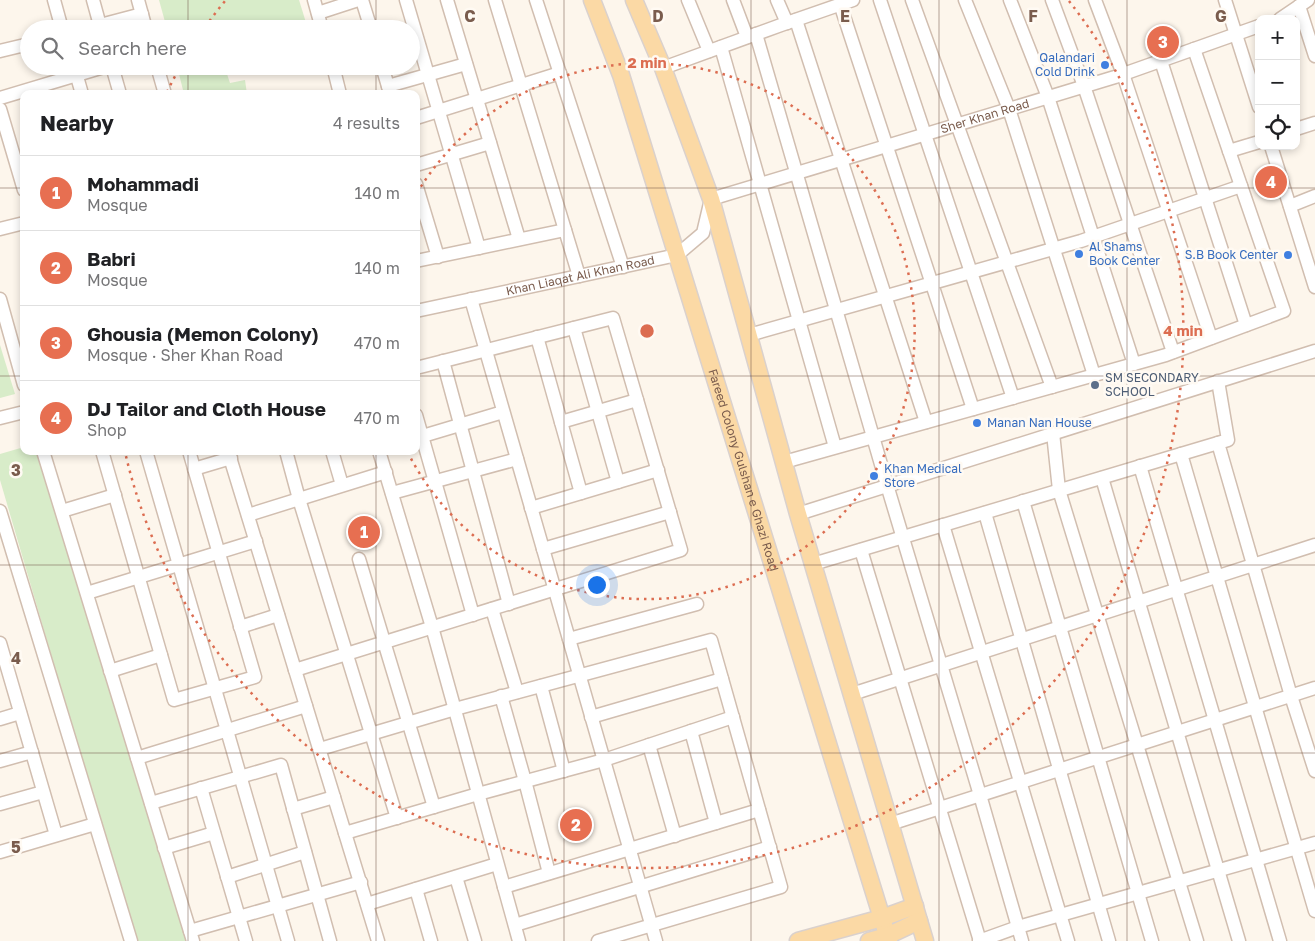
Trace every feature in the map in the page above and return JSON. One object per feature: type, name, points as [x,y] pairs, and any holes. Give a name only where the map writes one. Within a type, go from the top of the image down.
[{"type":"main road","name":"Fareed Colony Gulshan e Ghazi Road","points":[[592,0],[621,75],[888,938]]},
{"type":"main road","points":[[634,0],[663,68],[711,199],[798,514],[925,941]]},
{"type":"main road","points":[[798,941],[882,918],[917,913]]},
{"type":"main road","points":[[869,941],[888,938],[917,913]]},
{"type":"street","points":[[54,0],[60,20]]},
{"type":"street","points":[[93,0],[98,20]]},
{"type":"street","points":[[138,0],[144,20]]},
{"type":"street","points":[[320,20],[316,6],[358,0]]},
{"type":"street","points":[[362,0],[368,20]]},
{"type":"street","points":[[406,0],[412,20]]},
{"type":"street","points":[[447,0],[519,239]]},
{"type":"street","points":[[495,0],[579,276]]},
{"type":"street","points":[[536,0],[624,266]]},
{"type":"street","points":[[688,0],[715,49],[760,184],[835,447]]},
{"type":"street","points":[[733,0],[752,36],[797,173],[1022,941]]},
{"type":"street","points":[[777,0],[791,21],[841,160],[926,422]]},
{"type":"street","points":[[663,68],[791,21],[822,5],[840,4],[853,0]]},
{"type":"street","points":[[880,0],[1013,398]]},
{"type":"street","points":[[912,0],[1052,387]]},
{"type":"street","points":[[965,0],[1009,109],[1094,375]]},
{"type":"street","points":[[1010,0],[1048,97],[1134,364]]},
{"type":"street","points":[[1052,0],[1084,86],[1173,352]]},
{"type":"street","points":[[1095,0],[1123,74],[1211,338]]},
{"type":"street","points":[[1225,0],[1258,105]]},
{"type":"street","points":[[1286,15],[1303,3],[1315,56]]},
{"type":"street","points":[[840,4],[973,409]]},
{"type":"street","points":[[123,20],[142,14]]},
{"type":"street","name":"Sher Khan Road","points":[[711,199],[1123,74],[1255,27]]},
{"type":"street","points":[[0,51],[20,46]]},
{"type":"street","points":[[420,48],[479,248]]},
{"type":"street","points":[[784,462],[1134,364],[1173,352],[1284,310],[1194,49]]},
{"type":"street","points":[[1161,61],[1246,325]]},
{"type":"street","points":[[385,75],[389,90],[428,75],[466,64]]},
{"type":"street","points":[[420,117],[560,73]]},
{"type":"street","points":[[35,90],[67,75]]},
{"type":"street","points":[[76,75],[81,90]]},
{"type":"street","points":[[115,75],[119,90]]},
{"type":"street","points":[[159,75],[163,90]]},
{"type":"street","points":[[335,75],[339,90]]},
{"type":"street","points":[[0,98],[20,94]]},
{"type":"street","points":[[0,109],[20,176]]},
{"type":"street","points":[[1300,128],[1315,123]]},
{"type":"street","points":[[420,164],[490,142]]},
{"type":"street","points":[[1229,152],[1255,143]]},
{"type":"street","points":[[1272,150],[1315,287]]},
{"type":"street","points":[[749,334],[1007,262],[1130,224],[1241,186]]},
{"type":"street","points":[[1290,206],[1315,196]]},
{"type":"street","points":[[420,197],[438,257]]},
{"type":"street","name":"Khan Liaqat Ali Khan Road","points":[[420,310],[677,255],[703,233],[711,199]]},
{"type":"street","points":[[0,229],[20,224]]},
{"type":"street","points":[[420,260],[565,230]]},
{"type":"street","points":[[0,299],[20,359]]},
{"type":"street","points":[[471,299],[656,941]]},
{"type":"street","points":[[296,670],[682,550],[612,318],[420,367]]},
{"type":"street","points":[[574,328],[618,482]]},
{"type":"street","points":[[537,337],[582,493]]},
{"type":"street","points":[[798,514],[1315,351]]},
{"type":"street","points":[[443,361],[509,604]]},
{"type":"street","points":[[813,564],[1228,440],[1218,381]]},
{"type":"street","points":[[561,422],[637,400]]},
{"type":"street","points":[[420,437],[503,412]]},
{"type":"street","points":[[0,418],[20,413]]},
{"type":"street","points":[[1053,433],[1059,490],[1197,941]]},
{"type":"street","points":[[420,440],[435,481],[473,615]]},
{"type":"street","points":[[1218,443],[1252,565],[1315,771]]},
{"type":"street","points":[[1181,454],[1315,911]]},
{"type":"street","points":[[45,455],[191,936],[238,917],[360,882]]},
{"type":"street","points":[[103,455],[174,700],[255,677],[190,455]]},
{"type":"street","points":[[147,455],[288,941]]},
{"type":"street","points":[[194,469],[230,455],[378,941]]},
{"type":"street","points":[[287,455],[397,818]]},
{"type":"street","points":[[333,455],[342,485]]},
{"type":"street","points":[[380,455],[432,627],[519,941]]},
{"type":"street","points":[[392,493],[517,459]]},
{"type":"street","points":[[1140,466],[1280,941]]},
{"type":"street","points":[[531,508],[658,470]]},
{"type":"street","points":[[248,515],[386,472]]},
{"type":"street","points":[[1102,478],[1239,941]]},
{"type":"street","points":[[62,511],[115,495]]},
{"type":"street","points":[[1023,502],[1152,941]]},
{"type":"street","points":[[0,511],[131,941]]},
{"type":"street","points":[[543,548],[670,512]]},
{"type":"street","points":[[985,513],[1109,941]]},
{"type":"street","points":[[943,525],[1068,941]]},
{"type":"street","points":[[87,593],[256,541]]},
{"type":"street","points":[[852,694],[1315,545]]},
{"type":"street","points":[[861,550],[979,941],[1018,927],[1315,843]]},
{"type":"street","points":[[359,559],[434,807]]},
{"type":"street","points":[[569,639],[697,604]]},
{"type":"street","points":[[492,609],[517,692]]},
{"type":"street","points":[[240,626],[278,615]]},
{"type":"street","points":[[320,750],[501,696],[711,640],[781,887],[598,941]]},
{"type":"street","points":[[0,643],[4,674],[20,713],[56,835]]},
{"type":"street","points":[[110,670],[161,655]]},
{"type":"street","points":[[591,717],[722,679]]},
{"type":"street","points":[[541,686],[564,771]]},
{"type":"street","points":[[890,824],[1315,688]]},
{"type":"street","points":[[501,696],[549,873]]},
{"type":"street","points":[[137,758],[306,706]]},
{"type":"street","points":[[0,719],[20,713]]},
{"type":"street","points":[[345,833],[604,760],[733,716]]},
{"type":"street","points":[[691,731],[716,823]]},
{"type":"street","points":[[649,745],[675,836]]},
{"type":"street","points":[[0,761],[32,752]]},
{"type":"street","points":[[151,803],[281,765],[330,941]]},
{"type":"street","points":[[201,788],[246,941]]},
{"type":"street","points":[[0,804],[43,792]]},
{"type":"street","points":[[293,809],[334,797]]},
{"type":"street","points":[[504,887],[759,810]]},
{"type":"street","points":[[0,852],[95,824]]},
{"type":"street","points":[[164,848],[214,833]]},
{"type":"street","points":[[514,925],[770,847]]},
{"type":"street","points":[[227,877],[305,852]]},
{"type":"street","points":[[367,904],[497,864]]},
{"type":"street","points":[[456,876],[475,941]]},
{"type":"street","points":[[416,889],[431,941]]},
{"type":"green space","points":[[159,0],[299,0],[305,20],[165,20]]},
{"type":"green space","points":[[179,75],[227,75],[230,83],[245,80],[246,90],[183,90]]},
{"type":"green space","points":[[0,345],[15,394],[0,398]]},
{"type":"green space","points":[[20,448],[20,455],[45,455],[190,941],[135,941],[0,480],[0,454]]},
{"type":"place","name":"Ghousia (Memon Colony)","points":[[1163,42]]},
{"type":"place","name":"Qalandari Cold Drink","points":[[1105,65]]},
{"type":"place","name":"DJ Tailor and Cloth House","points":[[1271,182]]},
{"type":"place","name":"Al Shams Book Center","points":[[1079,254]]},
{"type":"place","name":"S.B Book Center","points":[[1288,255]]},
{"type":"place","name":"SM SECONDARY SCHOOL","points":[[1095,385]]},
{"type":"place","name":"Manan Nan House","points":[[977,423]]},
{"type":"place","name":"Khan Medical Store","points":[[874,476]]},
{"type":"place","name":"Mohammadi","points":[[364,532]]},
{"type":"place","name":"Babri","points":[[576,825]]}]
